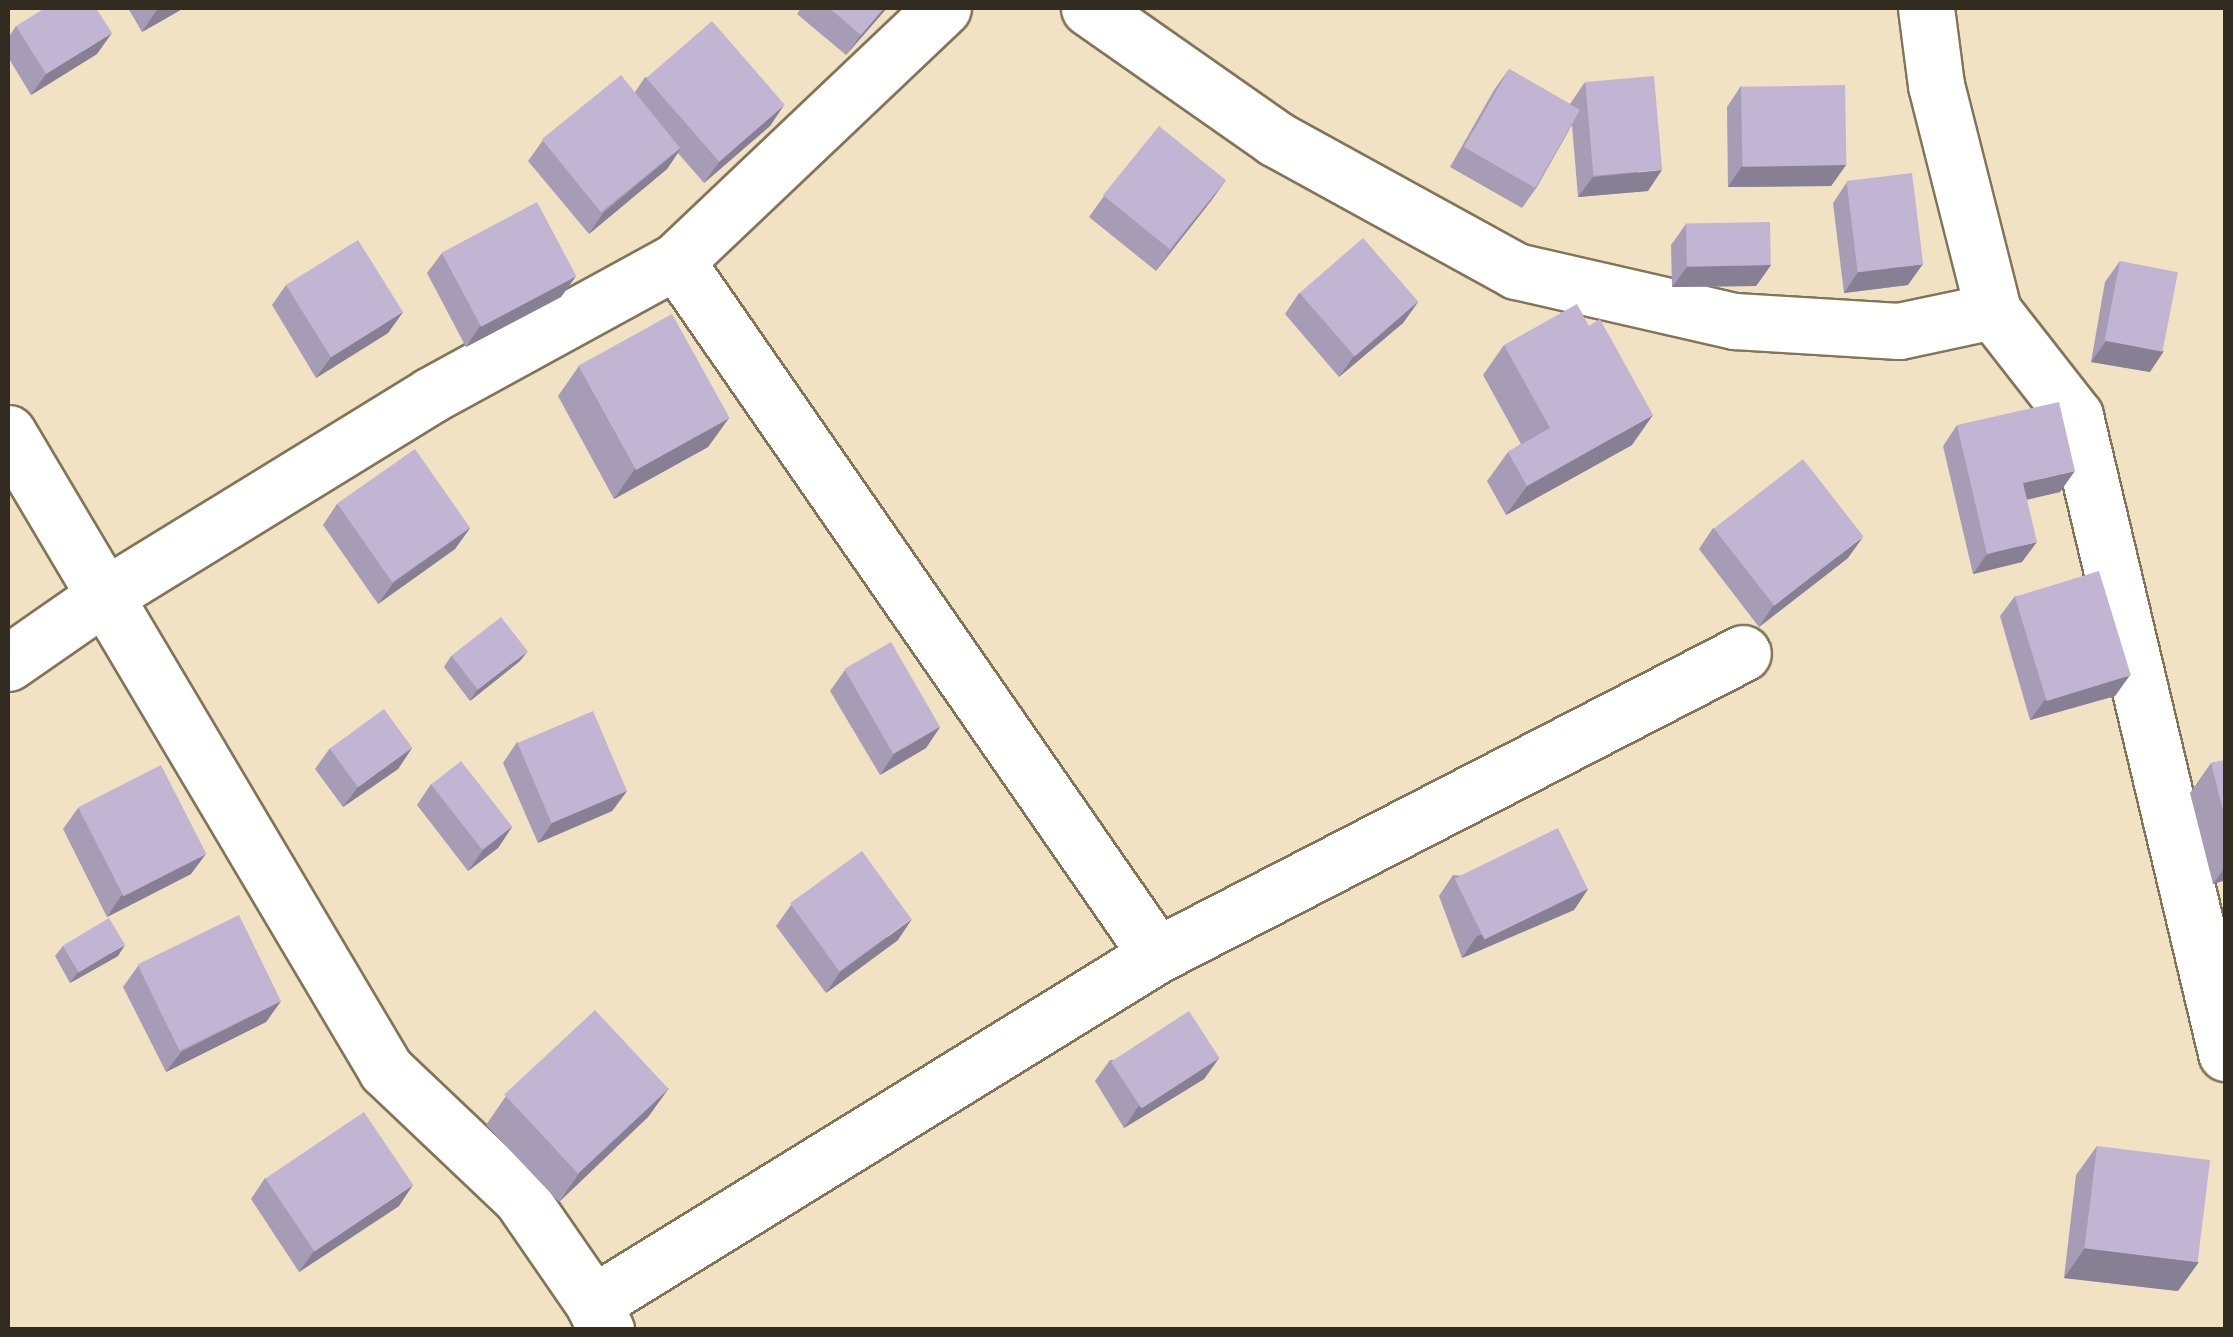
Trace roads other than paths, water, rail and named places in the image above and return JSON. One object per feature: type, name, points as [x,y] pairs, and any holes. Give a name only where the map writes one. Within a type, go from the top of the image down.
[{"type":"street","points":[[8,663],[106,595],[431,395],[676,260],[942,8]]},
{"type":"street","points":[[1089,8],[1276,138],[1516,271],[1736,321],[1899,331],[1993,312]]},
{"type":"street","points":[[1926,8],[1936,85],[1993,312],[2075,416],[2226,1054]]},
{"type":"street","points":[[676,260],[1157,956]]},
{"type":"street","points":[[8,433],[386,1070],[520,1196],[600,1316],[1157,956],[1743,653]]}]
